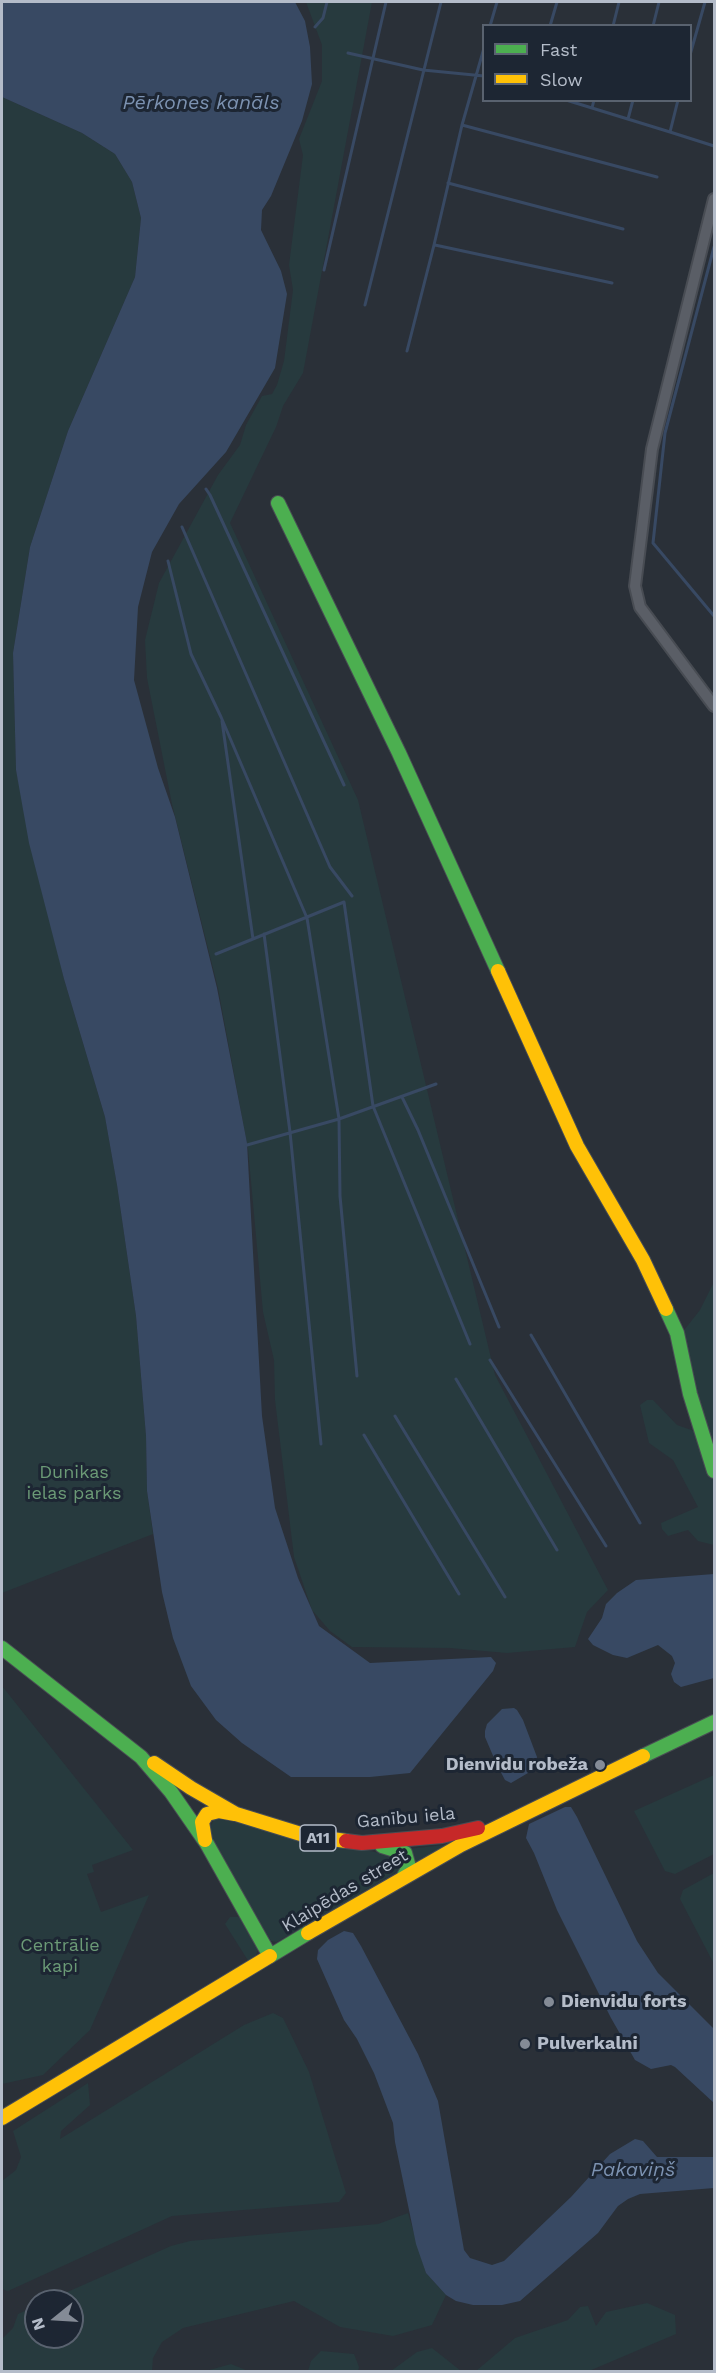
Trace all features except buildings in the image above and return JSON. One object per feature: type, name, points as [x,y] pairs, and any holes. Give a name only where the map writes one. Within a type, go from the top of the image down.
[{"type":"main road","points":[[278,503],[399,753],[577,1146],[643,1260],[677,1333],[690,1394],[714,1471]]},
{"type":"main road","name":"Ganību iela","points":[[2,1648],[141,1757],[171,1792],[207,1844],[270,1956]]},
{"type":"main road","name":"Klaipēdas street","points":[[3,2113],[404,1876],[512,1819],[714,1722]]},
{"type":"main road","name":"Ganību iela","points":[[141,1757],[148,1759],[191,1788],[236,1814],[304,1835],[362,1843],[442,1836],[512,1819]]},
{"type":"main road","points":[[207,1844],[202,1832],[201,1821],[207,1814],[219,1811],[236,1814]]},
{"type":"main road","points":[[362,1843],[390,1847],[405,1853],[409,1867],[404,1876]]},
{"type":"street","points":[[714,199],[652,449],[635,586],[640,607],[714,706]]},
{"type":"green space","points":[[306,2],[372,2],[303,373],[283,406],[276,427],[230,523],[358,800],[495,1375],[608,1590],[587,1612],[575,1647],[507,1653],[450,1648],[352,1647],[330,1631],[312,1610],[294,1557],[275,1400],[274,1360],[263,1312],[248,1149],[218,988],[172,804],[147,678],[145,640],[159,583],[218,475],[240,445],[246,425],[262,396],[272,394],[284,361],[293,290],[289,265],[303,155],[299,139],[322,81],[322,45]]},
{"type":"green space","name":"Dunikas ielas parks","points":[[2,97],[82,133],[115,154],[132,182],[141,218],[135,277],[68,431],[30,547],[13,653],[16,770],[64,979],[105,1117],[117,1185],[136,1316],[146,1436],[147,1491],[153,1534],[2,1593]]},
{"type":"green space","points":[[714,1282],[714,1454],[681,1334],[700,1310]]},
{"type":"green space","points":[[647,1400],[653,1400],[677,1425],[697,1432],[714,1482],[714,1545],[698,1541],[688,1530],[668,1536],[662,1529],[661,1523],[698,1507],[673,1460],[649,1443],[640,1405]]},
{"type":"green space","name":"Centrālie kapi","points":[[2,1686],[133,1850],[92,1865],[94,1872],[87,1874],[101,1912],[149,1895],[90,2030],[43,2075],[2,2084]]},
{"type":"green space","points":[[714,1775],[714,1854],[675,1874],[665,1871],[634,1811]]},
{"type":"green space","points":[[215,1818],[398,1857],[400,1870],[277,1942],[271,1941],[211,1841],[210,1827]]},
{"type":"green space","points":[[445,1845],[412,1864],[407,1849]]},
{"type":"green space","points":[[714,1873],[714,1964],[680,1899],[683,1890]]},
{"type":"green space","points":[[230,1917],[239,1917],[258,1949],[255,1958],[249,1962],[225,1924]]},
{"type":"green space","points":[[273,2013],[283,2018],[309,2072],[346,2193],[339,2202],[172,2216],[8,2291],[2,2289],[2,2181],[16,2170],[21,2157],[13,2131],[88,2083],[90,2105],[61,2131],[60,2139],[244,2025]]},
{"type":"green space","points":[[408,2213],[426,2273],[446,2295],[432,2325],[393,2336],[340,2327],[294,2301],[183,2328],[162,2342],[153,2358],[152,2371],[2,2372],[2,2339],[13,2328],[18,2314],[24,2311],[24,2349],[84,2349],[84,2289],[74,2289],[171,2246],[190,2241],[378,2224]]},
{"type":"green space","points":[[647,2303],[675,2315],[676,2334],[589,2371],[476,2371],[515,2338],[568,2320],[580,2307],[588,2306],[596,2326],[606,2312]]},
{"type":"green space","points":[[432,2348],[461,2371],[391,2371],[417,2352]]},
{"type":"green space","points":[[321,2351],[354,2354],[359,2367],[358,2371],[308,2371],[311,2361]]},
{"type":"green space","points":[[231,2364],[248,2371],[206,2371]]},
{"type":"water","name":"Pērkones kanāls","points":[[2,2],[295,2],[305,21],[310,47],[312,84],[302,121],[271,196],[262,210],[261,230],[281,271],[287,294],[275,368],[226,452],[179,504],[152,552],[138,607],[134,680],[158,768],[175,817],[217,988],[247,1143],[262,1416],[275,1508],[298,1578],[319,1626],[370,1663],[491,1657],[496,1663],[493,1671],[410,1773],[370,1777],[291,1777],[242,1743],[216,1720],[191,1686],[173,1638],[162,1592],[147,1491],[146,1436],[136,1316],[117,1185],[105,1117],[64,979],[29,843],[16,770],[13,653],[30,547],[68,431],[135,277],[141,218],[132,182],[115,154],[82,133],[2,97]]},
{"type":"water","points":[[714,1574],[714,1678],[681,1687],[674,1682],[671,1674],[675,1663],[672,1656],[658,1645],[627,1658],[613,1655],[593,1645],[588,1639],[602,1618],[606,1604],[636,1580]]},
{"type":"water","points":[[514,1708],[523,1720],[537,1757],[528,1773],[511,1783],[505,1780],[497,1765],[485,1737],[485,1731],[487,1724],[502,1709]]},
{"type":"water","points":[[565,1807],[571,1807],[577,1817],[637,1941],[658,1973],[714,2029],[714,2103],[675,2067],[671,2065],[651,2069],[635,2060],[611,2018],[557,1910],[526,1838],[529,1824]]},
{"type":"water","name":"Pakaviņš","points":[[344,1931],[353,1933],[361,1946],[418,2054],[438,2101],[464,2250],[470,2258],[492,2265],[504,2261],[571,2197],[610,2154],[635,2139],[643,2141],[657,2157],[714,2157],[714,2188],[640,2194],[628,2199],[618,2206],[598,2233],[520,2301],[502,2305],[473,2305],[456,2301],[446,2295],[426,2273],[416,2244],[393,2123],[374,2073],[357,2039],[344,2020],[317,1959],[318,1950],[328,1940]]},
{"type":"waterway","points":[[315,27],[323,18],[327,2]]},
{"type":"waterway","points":[[324,270],[386,2]]},
{"type":"waterway","points":[[365,305],[441,2]]},
{"type":"waterway","points":[[491,24],[497,2]]},
{"type":"waterway","points":[[551,24],[557,2]]},
{"type":"waterway","points":[[614,24],[619,2]]},
{"type":"waterway","points":[[654,24],[659,2]]},
{"type":"waterway","points":[[692,48],[705,2]]},
{"type":"waterway","points":[[348,53],[423,70],[482,76]]},
{"type":"waterway","points":[[407,351],[462,125],[482,55]]},
{"type":"waterway","points":[[572,102],[670,132],[678,102]]},
{"type":"waterway","points":[[592,108],[594,102]]},
{"type":"waterway","points":[[628,119],[632,102]]},
{"type":"waterway","points":[[462,125],[657,177]]},
{"type":"waterway","points":[[670,132],[714,146]]},
{"type":"waterway","points":[[448,183],[623,229]]},
{"type":"waterway","points":[[435,245],[612,283]]},
{"type":"waterway","points":[[714,247],[665,433],[653,543],[714,616]]},
{"type":"waterway","points":[[206,489],[344,785]]},
{"type":"waterway","points":[[182,527],[330,867],[352,896]]},
{"type":"waterway","points":[[168,561],[191,654],[221,717],[307,918],[339,1119],[340,1196],[357,1376]]},
{"type":"waterway","points":[[222,721],[253,939]]},
{"type":"waterway","points":[[216,954],[344,902],[373,1106],[470,1344]]},
{"type":"waterway","points":[[264,934],[290,1132],[321,1444]]},
{"type":"waterway","points":[[247,1145],[339,1119],[436,1084]]},
{"type":"waterway","points":[[402,1097],[418,1130],[499,1327]]},
{"type":"waterway","points":[[531,1335],[640,1523]]},
{"type":"waterway","points":[[490,1360],[606,1546]]},
{"type":"waterway","points":[[456,1379],[557,1550]]},
{"type":"waterway","points":[[395,1416],[505,1597]]},
{"type":"waterway","points":[[364,1435],[459,1594]]},
{"type":"traffic: fast","points":[[278,503],[399,753],[498,971]]},
{"type":"traffic: fast","points":[[666,1309],[677,1333],[690,1394],[714,1471]]},
{"type":"traffic: fast","points":[[2,1648],[141,1757],[171,1792],[207,1844],[270,1956],[308,1933]]},
{"type":"traffic: fast","points":[[643,1756],[714,1722]]},
{"type":"traffic: fast","points":[[382,1846],[405,1853],[409,1867],[404,1876]]},
{"type":"traffic: slow","points":[[498,971],[577,1146],[643,1260],[666,1309]]},
{"type":"traffic: slow","points":[[308,1933],[461,1845],[643,1756]]},
{"type":"traffic: slow","points":[[154,1763],[236,1814],[304,1835],[346,1841]]},
{"type":"traffic: slow","points":[[205,1840],[202,1822],[207,1814],[219,1811],[235,1814]]},
{"type":"traffic: slow","points":[[2,2118],[270,1956]]},
{"type":"traffic: jam","points":[[346,1841],[362,1843],[442,1836],[478,1828]]},
{"type":"place","name":"Dienvidu robeža","points":[[600,1765]]},
{"type":"place","name":"Dienvidu forts","points":[[549,2002]]},
{"type":"place","name":"Pulverkalni","points":[[525,2044]]}]
